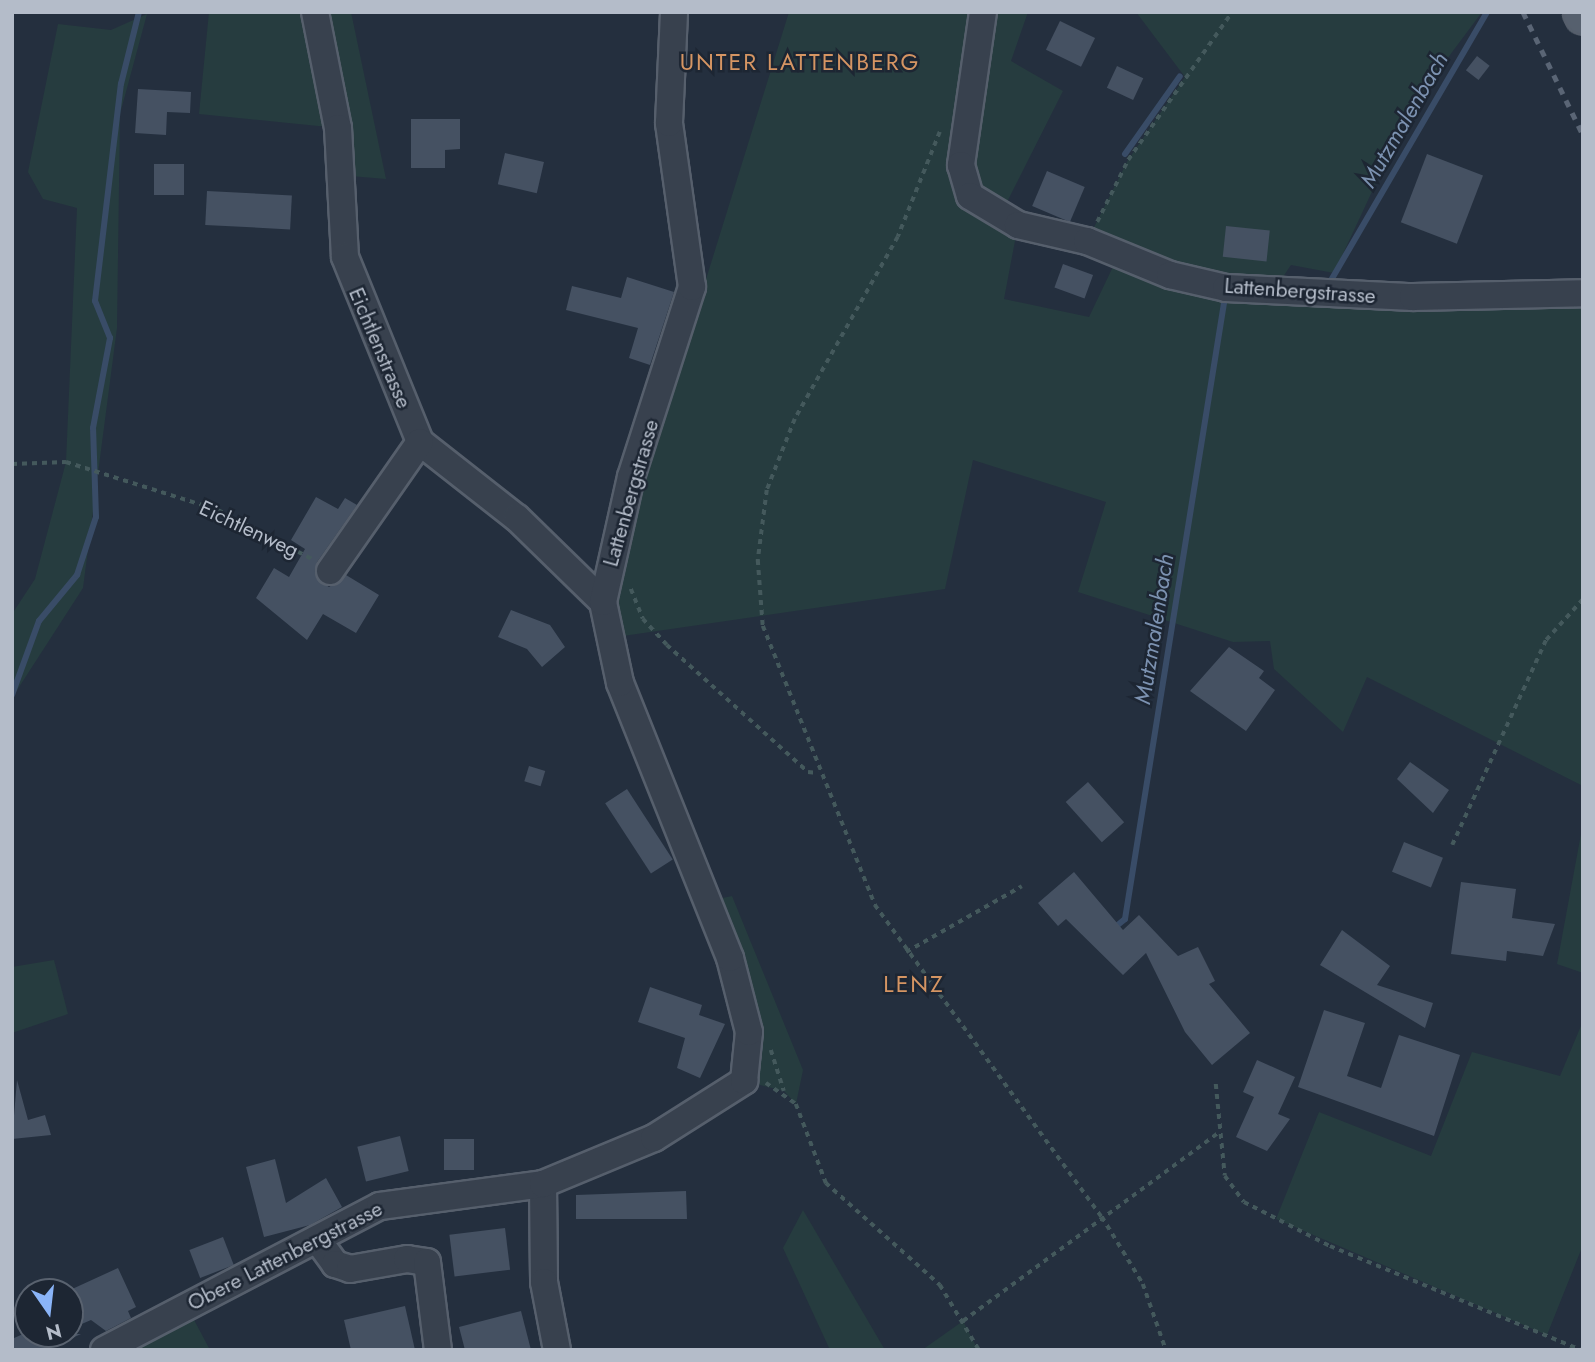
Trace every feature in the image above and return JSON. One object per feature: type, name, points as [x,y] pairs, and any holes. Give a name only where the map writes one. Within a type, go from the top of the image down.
[{"type":"street","name":"Eichtlenstrasse","points":[[315,12],[338,128],[345,257],[420,442],[517,518],[603,602]]},
{"type":"street","name":"Lattenbergstrasse","points":[[674,12],[668,123],[692,287],[611,558],[603,602],[620,682],[730,958],[749,1032],[744,1081]]},
{"type":"street","name":"Lattenbergstrasse","points":[[983,12],[961,165],[970,196],[1018,225],[1087,241],[1170,275],[1272,293],[1583,293]]},
{"type":"street","points":[[330,571],[420,442]]},
{"type":"street","name":"Obere Lattenbergstrasse","points":[[104,1350],[380,1206],[543,1184],[654,1138],[744,1081]]},
{"type":"street","points":[[543,1184],[544,1282],[557,1350]]},
{"type":"street","points":[[317,1238],[335,1264],[350,1269],[407,1259],[427,1262],[438,1350]]},
{"type":"path","points":[[1087,241],[1128,160],[1232,12]]},
{"type":"path","points":[[943,125],[898,237],[795,419],[760,525],[763,626],[850,855],[906,952],[1102,1217],[1143,1284],[1166,1350]]},
{"type":"path","name":"Eichtlenweg","points":[[12,464],[66,462],[218,510],[330,571]]},
{"type":"path","points":[[611,558],[627,574],[643,620],[667,645],[808,772],[818,773]]},
{"type":"path","points":[[1452,845],[1546,640],[1583,599]]},
{"type":"path","points":[[906,952],[1022,886]]},
{"type":"path","points":[[1216,1084],[1225,1176],[1244,1202],[1330,1246],[1581,1350]]},
{"type":"path","points":[[785,1091],[826,1183],[940,1285],[963,1321],[976,1348]]},
{"type":"path","points":[[963,1321],[1219,1132]]},
{"type":"green space","points":[[209,12],[351,12],[386,179],[338,175],[338,128],[199,114]]},
{"type":"green space","points":[[789,12],[1028,12],[1011,61],[1063,91],[1001,214],[1018,225],[1004,299],[1089,317],[1119,254],[1087,241],[1128,160],[1185,77],[1136,12],[1482,12],[1412,106],[1334,273],[1291,265],[1272,293],[1583,293],[1583,786],[1367,677],[1343,732],[1274,669],[1270,641],[1233,642],[1078,592],[1106,502],[973,460],[945,589],[609,638],[634,511]]},
{"type":"green space","points":[[147,14],[120,114],[117,328],[83,588],[12,698],[12,614],[35,579],[66,462],[77,208],[43,199],[28,172],[58,24],[111,30]]},
{"type":"green space","points":[[1583,823],[1583,973],[1557,964]]},
{"type":"green space","points":[[732,896],[803,1070],[796,1104],[784,1091],[744,1081],[750,1059],[709,901]]},
{"type":"green space","points":[[54,960],[68,1014],[12,1033],[12,967]]},
{"type":"green space","points":[[1583,1021],[1583,1245],[1547,1335],[1276,1219],[1319,1112],[1431,1156],[1472,1052],[1560,1076]]},
{"type":"green space","points":[[803,1210],[885,1350],[830,1350],[783,1248]]},
{"type":"green space","points":[[193,1318],[210,1350],[133,1350]]},
{"type":"green space","points":[[963,1321],[976,1346],[973,1350],[922,1350]]},
{"type":"building","points":[[1060,21],[1095,38],[1081,67],[1046,50]]},
{"type":"building","points":[[1477,56],[1490,66],[1479,80],[1466,70]]},
{"type":"building","points":[[1117,66],[1143,78],[1133,100],[1107,88]]},
{"type":"building","points":[[138,89],[191,92],[190,113],[167,112],[166,135],[135,133]]},
{"type":"building","points":[[411,119],[460,119],[460,149],[445,150],[445,168],[411,168]]},
{"type":"building","points":[[505,153],[544,162],[537,193],[498,184]]},
{"type":"building","points":[[1427,154],[1483,176],[1457,244],[1401,222]]},
{"type":"building","points":[[154,164],[184,164],[184,195],[154,195]]},
{"type":"building","points":[[1047,171],[1085,187],[1070,222],[1032,206]]},
{"type":"building","points":[[207,191],[292,195],[290,229],[205,225]]},
{"type":"building","points":[[1226,226],[1270,231],[1267,261],[1223,257]]},
{"type":"building","points":[[1063,264],[1093,275],[1085,298],[1054,287]]},
{"type":"building","points":[[627,277],[674,292],[650,365],[629,358],[638,328],[566,310],[572,286],[621,298]]},
{"type":"building","points":[[316,497],[338,509],[345,498],[357,505],[317,562],[316,578],[329,587],[346,575],[379,595],[356,633],[323,614],[307,640],[256,598],[274,568],[289,577],[305,549],[291,540]]},
{"type":"building","points":[[511,610],[550,625],[565,647],[542,667],[527,649],[498,637]]},
{"type":"building","points":[[1229,647],[1264,671],[1259,678],[1275,690],[1246,731],[1190,691]]},
{"type":"building","points":[[1410,762],[1449,790],[1433,813],[1397,779]]},
{"type":"building","points":[[529,766],[545,771],[541,786],[524,781]]},
{"type":"building","points":[[1088,782],[1124,822],[1102,842],[1066,802]]},
{"type":"building","points":[[627,789],[673,859],[651,874],[605,803]]},
{"type":"building","points":[[1404,842],[1443,858],[1431,887],[1392,872]]},
{"type":"building","points":[[1074,872],[1123,930],[1139,915],[1178,956],[1198,947],[1215,981],[1209,984],[1250,1033],[1212,1065],[1185,1032],[1146,953],[1123,975],[1066,919],[1058,926],[1038,903]]},
{"type":"building","points":[[1461,882],[1516,889],[1512,918],[1555,924],[1543,956],[1507,951],[1506,961],[1451,954]]},
{"type":"building","points":[[1342,930],[1390,966],[1377,985],[1433,1003],[1425,1028],[1320,965]]},
{"type":"building","points":[[650,987],[702,1005],[699,1015],[725,1024],[700,1078],[677,1068],[685,1038],[638,1022]]},
{"type":"building","points":[[1324,1010],[1365,1023],[1347,1076],[1381,1088],[1399,1035],[1460,1055],[1434,1136],[1298,1087]]},
{"type":"building","points":[[1257,1060],[1295,1077],[1278,1114],[1290,1119],[1267,1151],[1236,1137],[1254,1097],[1243,1092]]},
{"type":"building","points":[[17,1080],[28,1120],[45,1115],[51,1135],[12,1139]]},
{"type":"building","points":[[400,1136],[409,1171],[366,1182],[357,1147]]},
{"type":"building","points":[[444,1139],[474,1139],[474,1170],[444,1170]]},
{"type":"building","points":[[275,1159],[286,1203],[326,1178],[342,1207],[310,1225],[264,1237],[246,1167]]},
{"type":"building","points":[[686,1191],[687,1219],[576,1219],[576,1195]]},
{"type":"building","points":[[505,1228],[510,1270],[455,1277],[449,1235]]},
{"type":"building","points":[[223,1237],[234,1265],[200,1278],[189,1250]]},
{"type":"building","points":[[118,1268],[136,1307],[128,1311],[131,1318],[106,1331],[91,1320],[84,1323],[84,1284]]},
{"type":"building","points":[[405,1306],[415,1350],[351,1350],[344,1320]]},
{"type":"building","points":[[521,1311],[531,1350],[465,1350],[459,1327]]},
{"type":"building","points":[[14,1338],[14,1348],[50,1348],[12,1350]]},
{"type":"waterway","points":[[12,695],[39,621],[77,575],[96,517],[93,428],[110,338],[95,301],[121,84],[139,12]]},
{"type":"waterway","name":"Mutzmalenbach","points":[[1330,282],[1487,12]]},
{"type":"waterway","points":[[1125,154],[1180,76]]},
{"type":"waterway","name":"Mutzmalenbach","points":[[1114,928],[1125,919],[1225,297]]},
{"type":"railway","points":[[1523,12],[1583,135]]},
{"type":"district","name":"UNTER LATTENBERG","points":[[800,62]]},
{"type":"district","name":"LENZ","points":[[914,984]]}]
